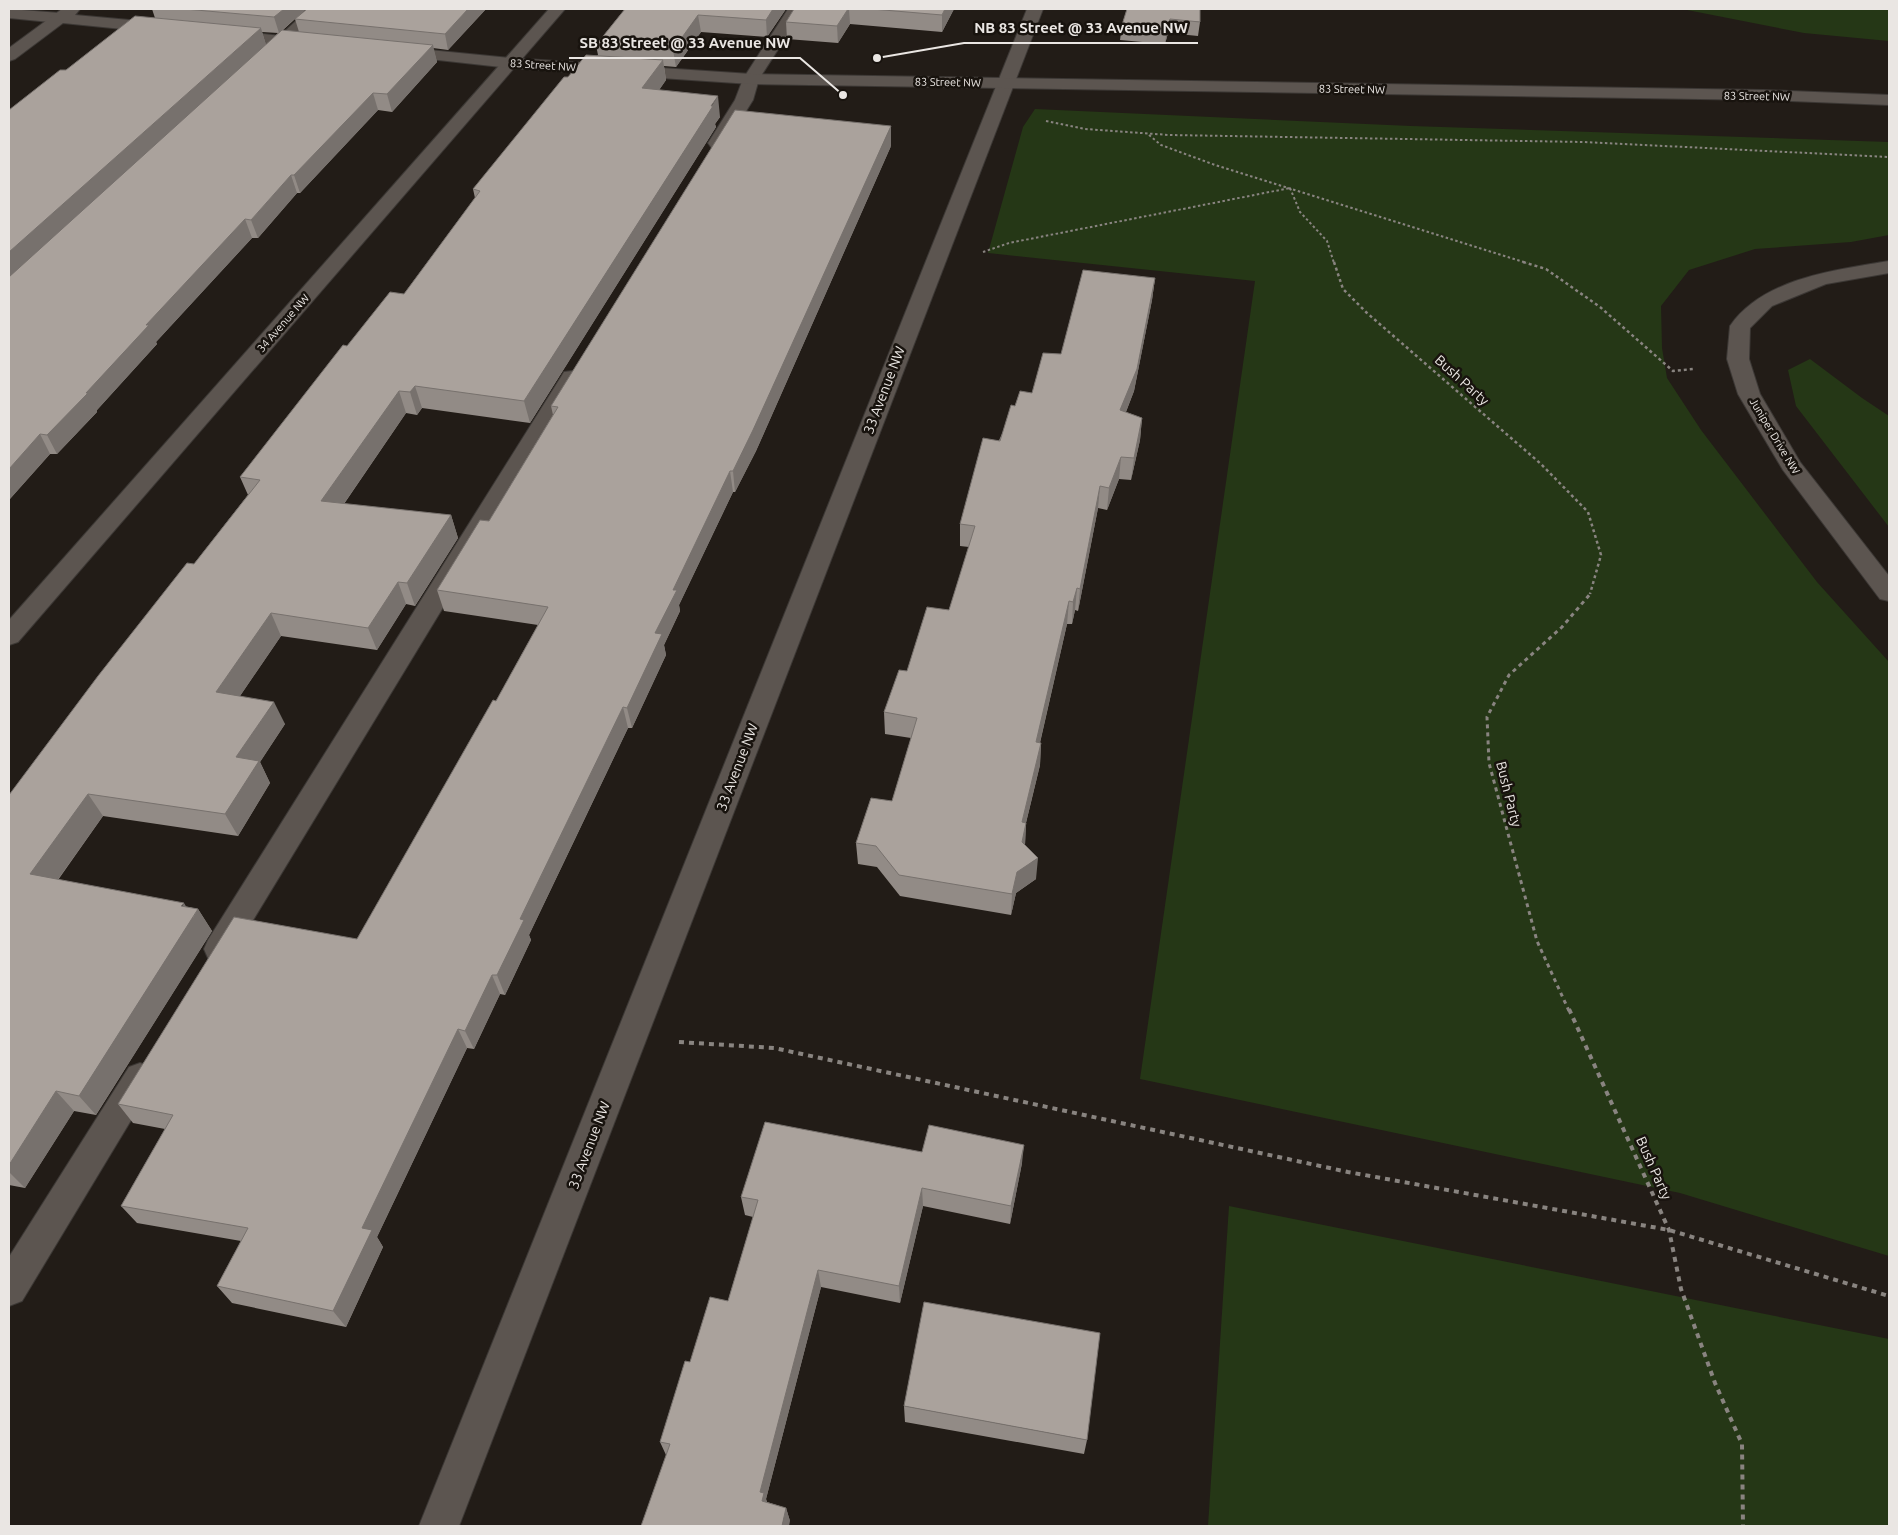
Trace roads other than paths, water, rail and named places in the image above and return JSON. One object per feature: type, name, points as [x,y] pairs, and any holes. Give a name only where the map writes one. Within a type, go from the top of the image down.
[{"type":"street","points":[[256,67],[318,9]]},
{"type":"street","name":"34 Avenue NW","points":[[9,636],[557,9]]},
{"type":"street","points":[[707,159],[744,100],[751,79],[796,9]]},
{"type":"street","name":"33 Avenue NW","points":[[439,1526],[1035,9]]},
{"type":"street","points":[[9,13],[66,13],[177,30]]},
{"type":"street","points":[[9,56],[66,13]]},
{"type":"street","points":[[216,34],[324,45]]},
{"type":"street","name":"83 Street NW","points":[[383,51],[511,63],[751,79],[1763,95],[1889,100]]},
{"type":"street","name":"Juniper Drive NW","points":[[1889,267],[1821,279],[1765,302],[1740,326],[1738,359],[1749,394],[1791,465],[1889,593]]},
{"type":"street","points":[[208,966],[586,354]]},
{"type":"street","points":[[9,1289],[150,1060]]},
{"type":"place","name":"NB 83 Street @ 33 Avenue NW","points":[[877,58]]},
{"type":"place","name":"SB 83 Street @ 33 Avenue NW","points":[[843,95]]}]
